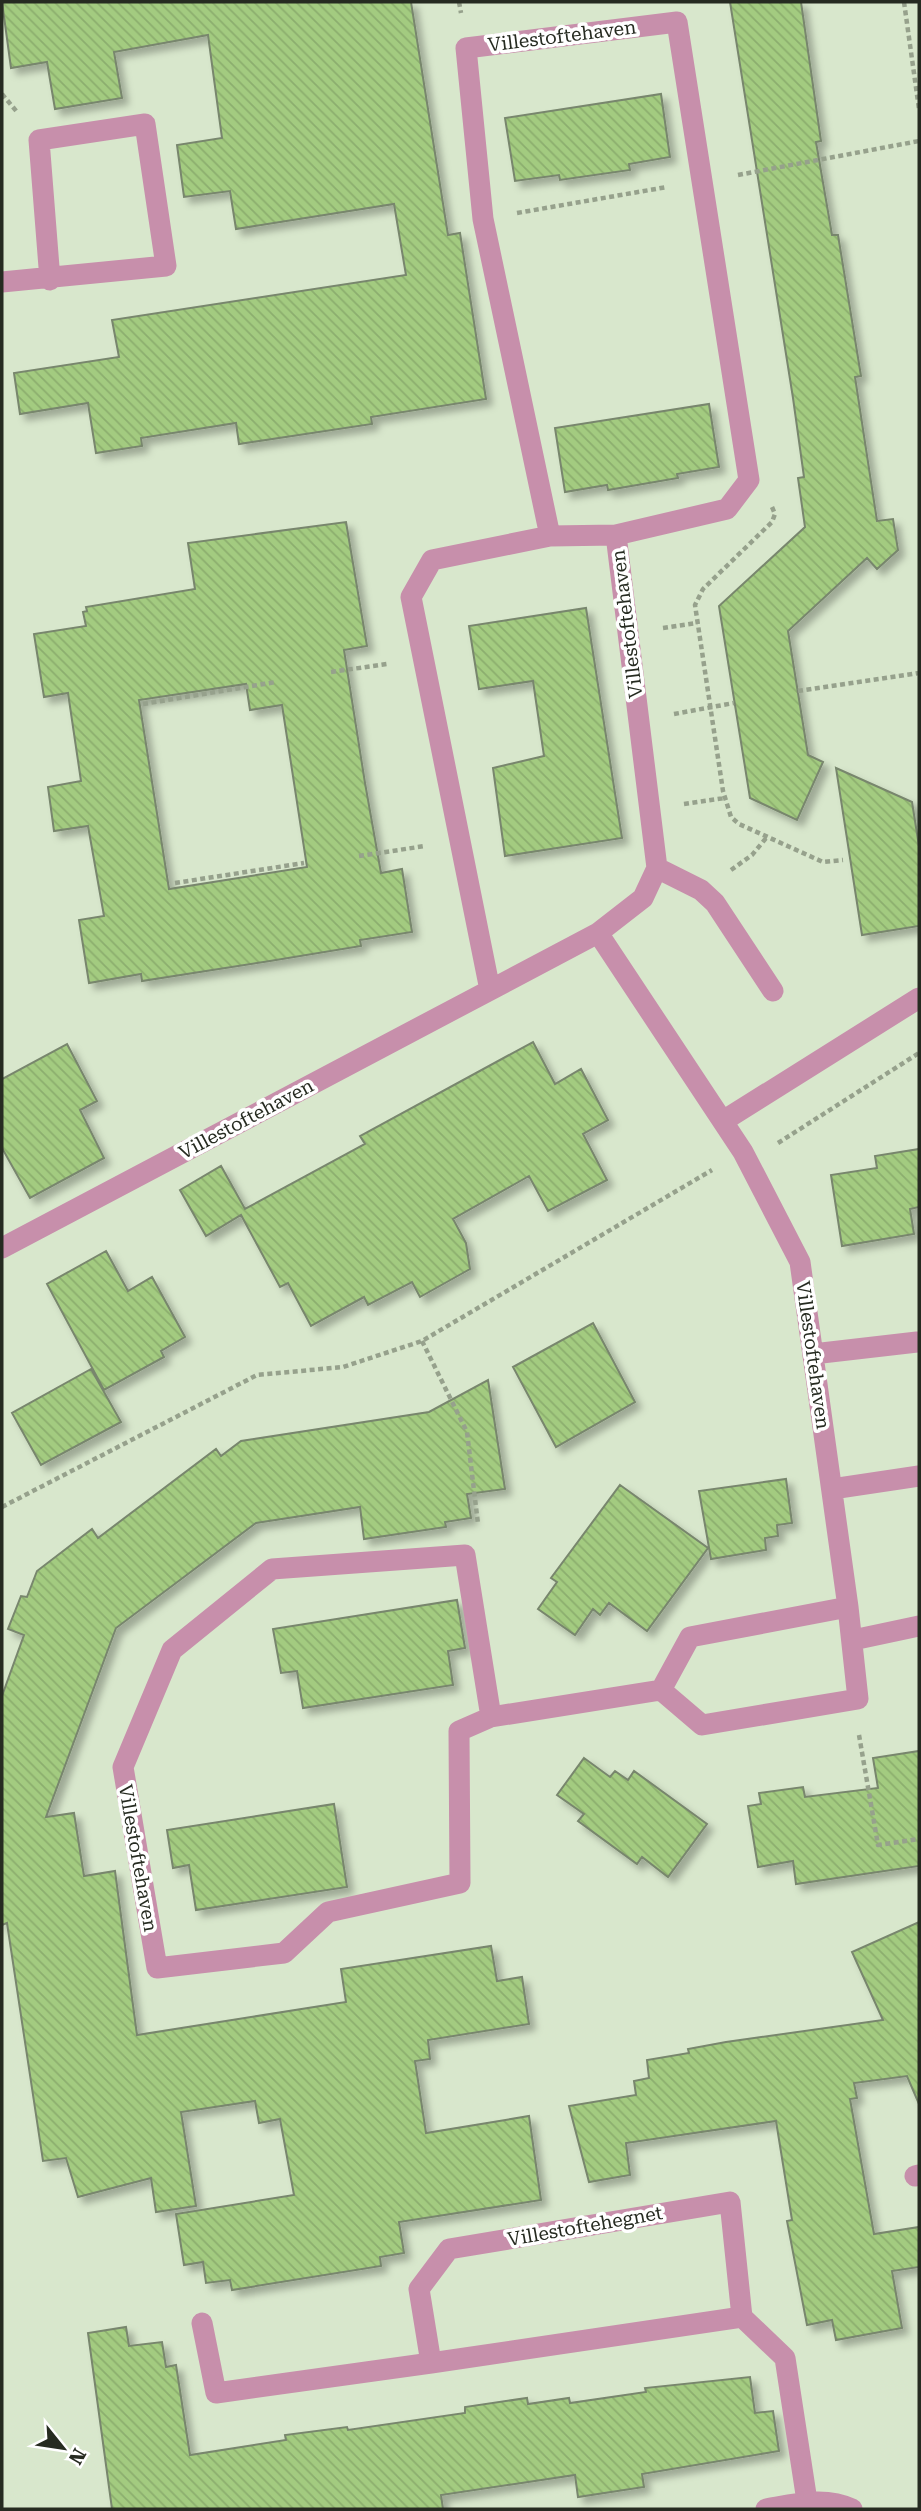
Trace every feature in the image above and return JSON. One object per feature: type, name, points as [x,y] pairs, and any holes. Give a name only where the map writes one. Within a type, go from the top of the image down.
[{"type":"street","name":"Villestoftehaven","points":[[2,1248],[598,933],[643,898],[657,868],[616,535],[727,509],[749,480],[677,22],[466,48],[483,219],[550,536]]},
{"type":"street","points":[[2,282],[50,280],[166,266],[145,124],[39,140],[50,280]]},
{"type":"street","points":[[490,990],[411,597],[432,560],[550,536],[616,535]]},
{"type":"street","points":[[657,868],[702,890],[715,903],[773,991]]},
{"type":"street","name":"Villestoftehaven","points":[[598,933],[743,1152],[800,1262],[853,1640],[858,1699],[853,1700]]},
{"type":"street","points":[[723,1121],[919,998]]},
{"type":"street","points":[[813,1354],[917,1342]]},
{"type":"street","points":[[832,1489],[919,1475]]},
{"type":"street","points":[[465,1555],[491,1717]]},
{"type":"street","name":"Villestoftehaven","points":[[465,1555],[272,1569],[172,1650],[123,1767],[157,1968],[284,1953],[328,1912],[460,1884],[459,1731],[491,1717],[661,1690]]},
{"type":"street","points":[[848,1607],[690,1637],[661,1690],[702,1725],[853,1700]]},
{"type":"street","points":[[853,1640],[919,1626]]},
{"type":"street","name":"Villestoftehegnet","points":[[431,2362],[419,2289],[449,2249],[730,2202],[742,2317]]},
{"type":"street","points":[[202,2323],[216,2393],[742,2317],[785,2358],[807,2501]]},
{"type":"street","points":[[766,2509],[807,2501],[842,2505],[852,2509]]},
{"type":"path","points":[[904,2],[919,108]]},
{"type":"path","points":[[749,480],[773,507],[775,514],[772,522],[702,589],[695,605],[710,708],[731,817],[766,837],[823,862],[843,860]]},
{"type":"path","points":[[331,672],[423,658]]},
{"type":"path","points":[[798,691],[919,673]]},
{"type":"path","points":[[143,704],[276,682]]},
{"type":"path","points":[[639,721],[734,702]]},
{"type":"path","points":[[702,890],[752,855],[766,837]]},
{"type":"path","points":[[359,856],[461,841]]},
{"type":"path","points":[[174,883],[304,863]]},
{"type":"path","points":[[2,1507],[257,1375],[343,1367],[422,1341],[743,1152],[777,1143],[919,1053]]},
{"type":"path","points":[[422,1341],[467,1432],[479,1523],[465,1555]]},
{"type":"path","points":[[853,1700],[878,1845],[919,1839]]},
{"type":"building","points":[[2,2],[411,2],[448,235],[460,233],[486,399],[371,417],[372,424],[239,444],[236,423],[141,438],[142,446],[96,453],[88,403],[20,414],[14,373],[119,357],[112,320],[406,275],[394,204],[236,229],[230,191],[184,197],[177,145],[222,138],[208,35],[114,52],[122,98],[55,109],[47,62],[11,68]]},
{"type":"building","points":[[730,2],[801,2],[821,141],[816,142],[832,235],[838,235],[861,376],[855,377],[877,521],[893,519],[898,550],[877,569],[867,558],[788,631],[808,755],[823,762],[797,820],[750,798],[719,606],[805,527],[798,478],[804,477],[793,398]]},
{"type":"building","points":[[661,94],[670,157],[629,164],[630,170],[560,180],[559,175],[515,181],[505,118]]},
{"type":"building","points":[[709,404],[719,467],[677,474],[678,478],[608,490],[607,485],[565,492],[555,428]]},
{"type":"building","points":[[346,522],[367,646],[344,650],[365,783],[381,873],[402,869],[412,932],[360,940],[361,946],[270,961],[142,981],[141,974],[89,983],[79,920],[104,916],[88,826],[54,831],[48,787],[81,781],[68,693],[44,697],[34,634],[86,626],[83,612],[87,611],[86,607],[195,589],[188,543]],"holes":[[[246,684],[250,710],[282,705],[307,867],[169,889],[139,700]]]},
{"type":"building","points":[[586,608],[622,838],[505,856],[493,768],[544,756],[533,681],[479,689],[469,626]]},
{"type":"building","points":[[836,768],[912,802],[919,846],[919,926],[862,935]]},
{"type":"building","points":[[533,1042],[555,1084],[581,1069],[608,1120],[583,1134],[607,1180],[548,1211],[529,1176],[453,1219],[466,1243],[470,1269],[420,1297],[412,1282],[368,1305],[364,1297],[311,1326],[288,1283],[280,1287],[241,1215],[206,1236],[180,1190],[221,1166],[245,1209],[365,1144],[360,1136]]},
{"type":"building","points":[[67,1044],[97,1101],[80,1110],[104,1158],[30,1198],[2,1148],[2,1079]]},
{"type":"building","points":[[919,1149],[919,1207],[910,1209],[914,1234],[842,1246],[831,1175],[877,1168],[875,1156]]},
{"type":"building","points":[[106,1251],[128,1291],[152,1277],[185,1337],[161,1351],[164,1357],[104,1390],[47,1284]]},
{"type":"building","points":[[593,1323],[635,1402],[556,1447],[513,1367]]},
{"type":"building","points":[[91,1369],[121,1422],[41,1465],[12,1413]]},
{"type":"building","points":[[488,1380],[505,1489],[467,1494],[471,1518],[445,1522],[446,1527],[364,1539],[360,1507],[256,1523],[116,1628],[46,1817],[74,1813],[84,1876],[115,1871],[137,2035],[346,2002],[341,1969],[491,1946],[497,1981],[522,1977],[529,2024],[428,2040],[430,2059],[415,2061],[426,2133],[529,2116],[541,2200],[399,2222],[404,2253],[380,2257],[381,2266],[232,2290],[230,2280],[206,2283],[203,2262],[184,2265],[176,2214],[294,2195],[280,2119],[259,2123],[255,2101],[181,2112],[196,2206],[156,2212],[151,2178],[78,2197],[66,2158],[43,2161],[7,1923],[2,1925],[2,1696],[24,1635],[8,1629],[21,1596],[27,1597],[37,1571],[92,1529],[98,1538],[216,1449],[221,1456],[241,1441],[429,1412]]},
{"type":"building","points":[[786,1479],[792,1523],[777,1525],[778,1536],[765,1538],[766,1550],[711,1559],[699,1491]]},
{"type":"building","points":[[620,1485],[708,1548],[647,1631],[609,1603],[600,1615],[593,1609],[575,1635],[538,1609],[557,1582],[551,1578]]},
{"type":"building","points":[[457,1600],[465,1648],[448,1651],[453,1685],[303,1708],[297,1671],[281,1673],[273,1629]]},
{"type":"building","points":[[919,1751],[919,1866],[796,1884],[793,1861],[758,1867],[748,1806],[761,1804],[759,1793],[803,1787],[805,1797],[878,1788],[873,1758]]},
{"type":"building","points":[[584,1758],[610,1777],[615,1771],[628,1780],[634,1771],[707,1824],[668,1877],[642,1857],[637,1864],[578,1821],[584,1814],[557,1795]]},
{"type":"building","points":[[334,1804],[347,1887],[196,1910],[189,1865],[173,1868],[167,1830]]},
{"type":"building","points":[[919,1922],[919,2104],[907,2076],[854,2083],[857,2098],[850,2099],[874,2234],[919,2227],[919,2267],[892,2271],[902,2328],[836,2340],[832,2320],[807,2325],[787,2221],[792,2220],[776,2121],[626,2143],[630,2175],[589,2182],[569,2106],[636,2095],[634,2081],[649,2078],[647,2060],[689,2053],[688,2049],[726,2042],[883,2020],[852,1952]]},
{"type":"building","points":[[126,2327],[129,2346],[162,2342],[166,2367],[176,2365],[190,2455],[286,2440],[285,2435],[347,2427],[348,2430],[465,2413],[465,2407],[527,2398],[528,2404],[569,2398],[570,2403],[646,2392],[645,2388],[750,2377],[755,2413],[773,2411],[779,2451],[642,2474],[644,2487],[578,2497],[575,2475],[441,2495],[443,2509],[112,2509],[88,2333]]}]
